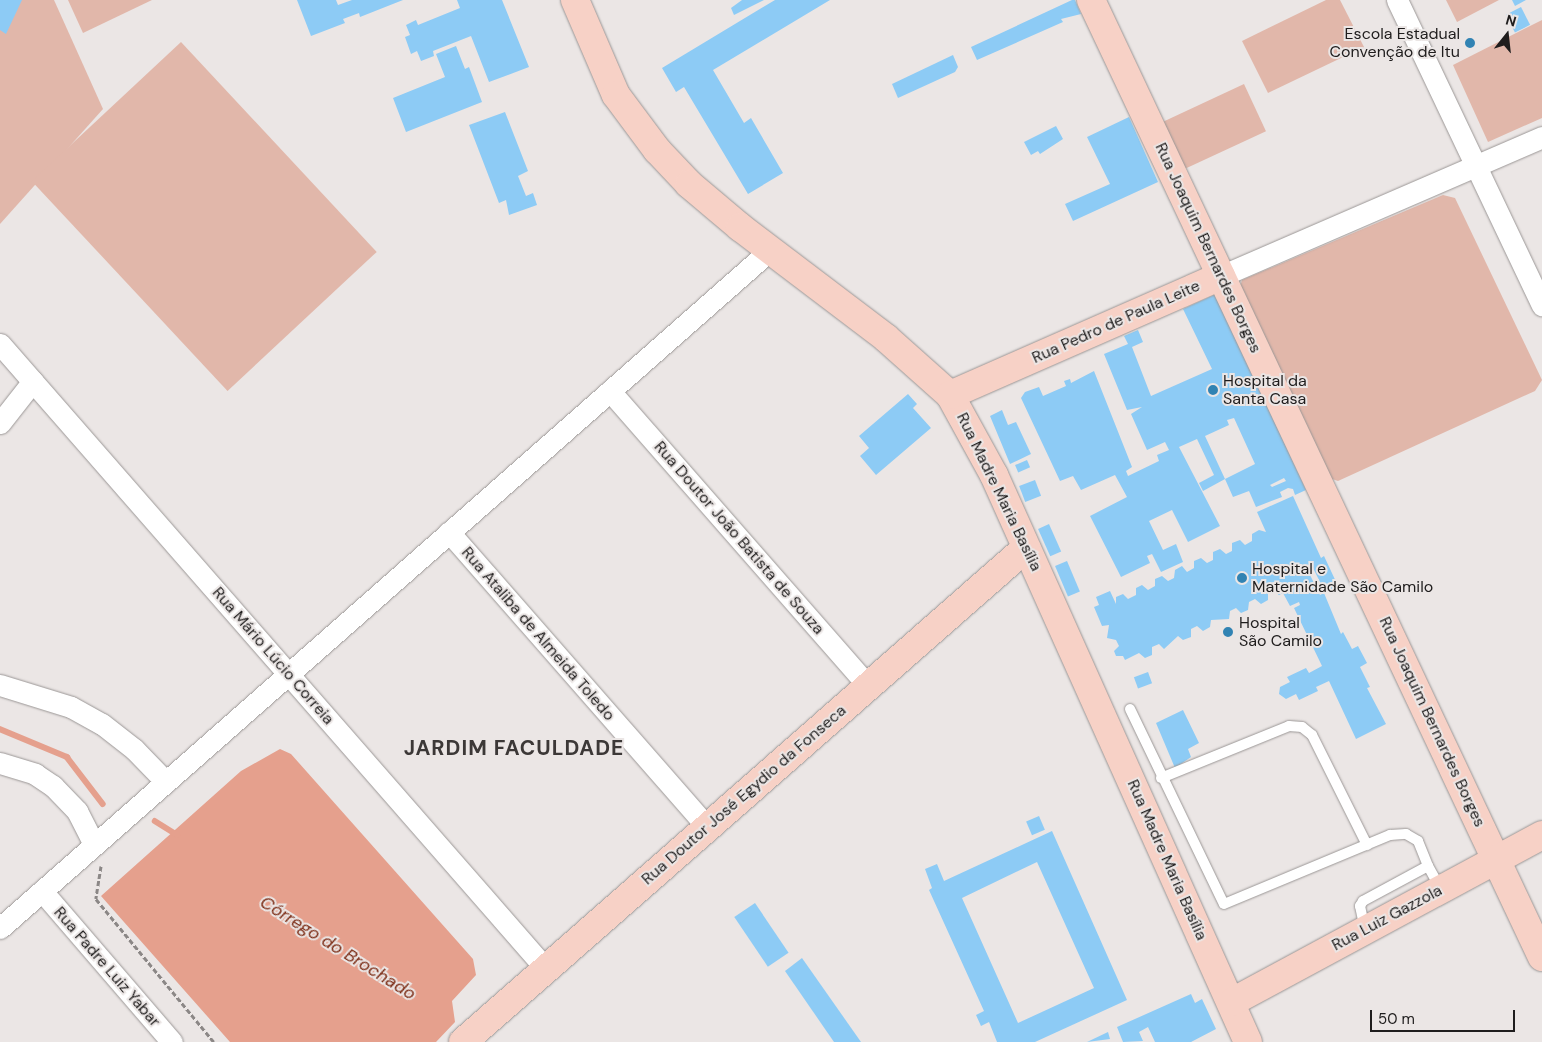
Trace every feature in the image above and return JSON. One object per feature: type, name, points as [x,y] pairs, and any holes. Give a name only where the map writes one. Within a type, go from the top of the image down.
[{"type":"street","name":"Rua Madre Maria Basília","points":[[575,0],[604,71],[640,128],[689,184],[770,250],[886,338],[950,395],[974,434],[1232,1002],[1248,1042]]},
{"type":"street","name":"Rua Joaquim Bernardes Borges","points":[[1091,0],[1542,957]]},
{"type":"street","points":[[1397,0],[1542,305]]},
{"type":"street","name":"Rua Pedro de Paula Leite","points":[[950,395],[1542,137]]},
{"type":"street","points":[[0,928],[770,250]]},
{"type":"street","name":"Rua Mário Lúcio Correia","points":[[0,344],[546,969]]},
{"type":"street","points":[[0,423],[33,381]]},
{"type":"street","name":"Rua Doutor João Batista de Souza","points":[[610,391],[868,686]]},
{"type":"street","name":"Rua Ataliba de Almeida Toledo","points":[[449,532],[707,827]]},
{"type":"street","name":"Rua Doutor José Egydio da Fonseca","points":[[463,1042],[1026,548]]},
{"type":"street","points":[[0,685],[71,707],[102,724],[134,749],[166,782]]},
{"type":"street","points":[[0,763],[35,774],[63,795],[100,839]]},
{"type":"street","name":"Rua Luiz Gazzola","points":[[1232,1002],[1365,930],[1434,878],[1497,859],[1542,835]]},
{"type":"street","name":"Rua Padre Luiz Yabar","points":[[42,891],[172,1042]]},
{"type":"lane","points":[[1130,709],[1161,778],[1224,904],[1390,835],[1406,834],[1418,842],[1434,878]]},
{"type":"lane","points":[[1161,778],[1290,726],[1302,727],[1312,734],[1367,845]]},
{"type":"path","points":[[100,839],[96,899],[214,1042]]},
{"type":"shaded area","points":[[0,0],[54,0],[103,109],[0,224]]},
{"type":"shaded area","points":[[68,0],[152,0],[83,33]]},
{"type":"shaded area","points":[[1326,0],[1340,0],[1364,47],[1268,93],[1242,41]]},
{"type":"shaded area","points":[[1446,0],[1499,0],[1457,22]]},
{"type":"shaded area","points":[[1542,20],[1542,118],[1488,142],[1453,65]]},
{"type":"shaded area","points":[[181,42],[377,252],[228,391],[32,181]]},
{"type":"shaded area","points":[[1244,84],[1266,131],[1181,171],[1159,124]]},
{"type":"shaded area","points":[[1443,195],[1455,198],[1542,380],[1535,391],[1338,481],[1326,477],[1239,290],[1242,280]]},
{"type":"water","points":[[280,749],[291,754],[473,959],[476,975],[452,1001],[455,1022],[436,1042],[230,1042],[101,896],[241,771]]},
{"type":"building","points":[[0,0],[22,0],[6,34],[0,30]]},
{"type":"building","points":[[297,0],[336,0],[338,5],[352,0],[403,0],[360,17],[359,13],[343,19],[345,23],[311,36]]},
{"type":"building","points":[[457,0],[502,0],[529,67],[489,82],[471,36],[433,51],[434,56],[421,61],[417,51],[411,54],[405,37],[410,35],[406,25],[416,20],[418,25],[460,8]]},
{"type":"building","points":[[742,0],[764,0],[734,15],[731,8]]},
{"type":"building","points":[[775,0],[830,0],[713,70],[744,123],[751,118],[783,173],[748,194],[684,87],[676,92],[662,68]]},
{"type":"building","points":[[1075,0],[1081,14],[1061,19],[1063,22],[977,60],[971,47]]},
{"type":"building","points":[[1512,0],[1526,0],[1515,6]]},
{"type":"building","points":[[1521,7],[1530,25],[1515,33],[1506,15]]},
{"type":"building","points":[[456,46],[465,69],[469,67],[482,102],[406,132],[393,98],[445,77],[436,54]]},
{"type":"building","points":[[953,55],[958,67],[955,72],[898,98],[892,84]]},
{"type":"building","points":[[505,112],[528,171],[518,176],[526,196],[533,193],[537,205],[509,215],[506,200],[499,203],[469,125]]},
{"type":"building","points":[[1129,117],[1158,182],[1073,221],[1065,204],[1110,184],[1087,137]]},
{"type":"building","points":[[1056,126],[1063,139],[1040,154],[1038,151],[1031,155],[1024,142]]},
{"type":"building","points":[[1216,294],[1306,490],[1295,495],[1293,489],[1288,488],[1280,492],[1282,497],[1256,507],[1249,491],[1233,497],[1225,479],[1203,491],[1199,483],[1214,475],[1197,439],[1179,447],[1220,526],[1188,542],[1172,510],[1149,521],[1163,550],[1176,544],[1183,562],[1161,572],[1152,554],[1147,556],[1150,563],[1121,577],[1090,516],[1127,497],[1115,475],[1081,490],[1073,476],[1060,481],[1021,398],[1025,392],[1039,387],[1043,396],[1066,386],[1064,381],[1070,379],[1071,383],[1094,371],[1132,467],[1126,471],[1128,476],[1159,461],[1157,455],[1169,450],[1165,442],[1147,450],[1131,414],[1142,407],[1127,410],[1104,354],[1128,344],[1124,336],[1138,330],[1143,342],[1132,347],[1151,396],[1212,369],[1183,309]],"holes":[[[1234,418],[1255,464],[1225,479],[1205,436],[1229,425],[1227,420]],[[1284,478],[1286,481],[1272,487],[1270,485]]]},
{"type":"building","points":[[908,394],[917,404],[913,408],[931,428],[876,475],[860,456],[869,448],[859,436]]},
{"type":"building","points":[[1002,410],[1008,425],[1016,422],[1031,454],[1010,464],[990,416]]},
{"type":"building","points":[[1027,460],[1030,467],[1018,472],[1015,465]]},
{"type":"building","points":[[1035,480],[1041,496],[1025,502],[1019,486]]},
{"type":"building","name":"Hospital e Maternidade São Camilo","points":[[1293,496],[1321,558],[1324,556],[1338,586],[1325,592],[1313,568],[1308,571],[1320,595],[1324,593],[1341,634],[1343,632],[1352,649],[1358,646],[1367,663],[1360,667],[1370,687],[1367,688],[1386,724],[1356,739],[1329,681],[1316,687],[1318,691],[1299,700],[1296,694],[1286,699],[1279,694],[1280,687],[1290,682],[1287,677],[1306,668],[1309,673],[1322,666],[1294,608],[1300,605],[1299,602],[1290,606],[1283,593],[1279,595],[1274,591],[1268,593],[1268,600],[1261,604],[1255,599],[1249,602],[1248,610],[1241,613],[1236,608],[1230,611],[1229,619],[1211,620],[1210,627],[1203,631],[1197,626],[1191,629],[1191,637],[1183,640],[1178,636],[1164,649],[1159,644],[1152,647],[1152,655],[1145,658],[1139,653],[1125,660],[1123,656],[1116,656],[1114,651],[1119,646],[1116,640],[1107,638],[1109,625],[1102,626],[1094,607],[1099,605],[1096,597],[1110,591],[1116,604],[1116,597],[1123,594],[1128,599],[1136,595],[1136,588],[1142,585],[1148,590],[1155,586],[1155,579],[1162,576],[1168,581],[1174,578],[1175,570],[1182,566],[1187,572],[1194,568],[1194,561],[1201,558],[1207,563],[1213,560],[1213,552],[1220,549],[1226,554],[1232,551],[1232,543],[1240,540],[1245,545],[1252,541],[1252,534],[1259,530],[1266,532],[1257,512]]},
{"type":"building","points":[[1049,524],[1061,551],[1050,556],[1038,529]]},
{"type":"building","points":[[1067,561],[1080,591],[1068,596],[1055,566]]},
{"type":"building","points":[[1148,672],[1152,683],[1138,688],[1134,677]]},
{"type":"building","points":[[1183,710],[1199,743],[1188,749],[1191,757],[1175,768],[1156,723]]},
{"type":"building","points":[[1039,816],[1045,830],[1032,835],[1026,821]]},
{"type":"building","points":[[1052,831],[1127,1000],[1035,1042],[997,1042],[989,1022],[981,1026],[976,1015],[984,1011],[929,890],[932,888],[925,869],[937,864],[944,881]],"holes":[[[1037,862],[1094,988],[1018,1023],[962,898]]]},
{"type":"building","points":[[755,903],[789,953],[768,967],[734,917]]},
{"type":"building","points":[[802,958],[861,1042],[834,1042],[785,971]]},
{"type":"building","points":[[1191,994],[1195,1003],[1202,999],[1216,1029],[1191,1042],[1155,1042],[1148,1027],[1139,1032],[1143,1041],[1123,1042],[1117,1027]]},
{"type":"building","points":[[1108,1032],[1110,1039],[1087,1042]]},
{"type":"waterway","name":"Córrego do Brochado","points":[[0,729],[67,757],[103,804]]},
{"type":"waterway","name":"Córrego do Brochado","points":[[155,821],[177,835]]},
{"type":"place","name":"Escola Estadual Convenção de Itu","points":[[1470,43]]},
{"type":"place","name":"Hospital da Santa Casa","points":[[1213,390]]},
{"type":"place","name":"Hospital e Maternidade São Camilo","points":[[1242,578]]},
{"type":"place","name":"Hospital São Camilo","points":[[1228,632]]},
{"type":"district","name":"JARDIM FACULDADE","points":[[514,748]]}]
